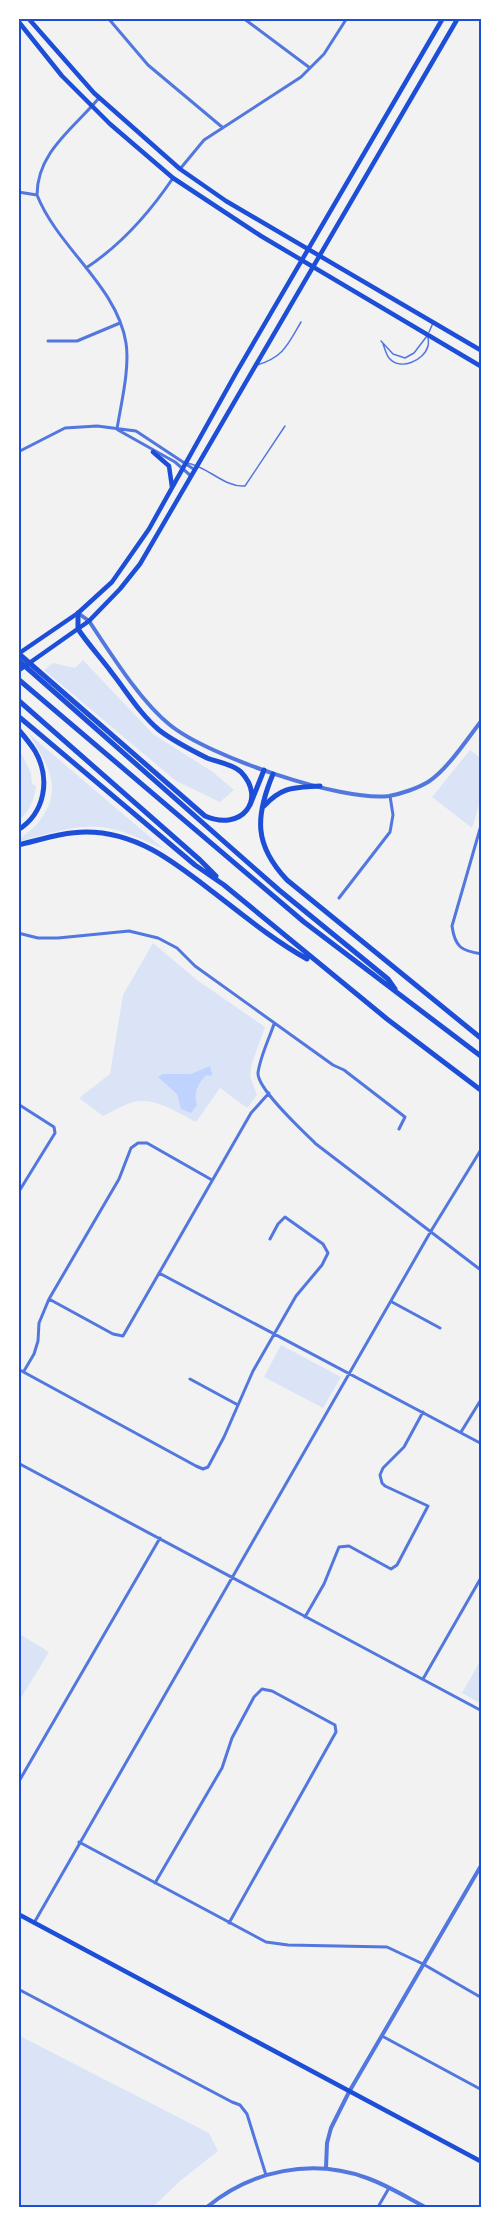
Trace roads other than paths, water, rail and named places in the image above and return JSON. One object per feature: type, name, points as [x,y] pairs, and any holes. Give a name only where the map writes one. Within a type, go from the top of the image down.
[{"type":"highway","points":[[78,613],[78,630],[144,714],[159,729],[186,747],[240,771],[250,791],[250,806]]},
{"type":"highway","points":[[20,652],[205,816],[217,821],[235,820],[250,806],[264,770]]},
{"type":"highway","points":[[18,660],[279,890],[388,979],[402,997]]},
{"type":"highway","points":[[18,679],[304,922],[482,1057]]},
{"type":"highway","points":[[18,699],[200,860],[224,885]]},
{"type":"highway","points":[[18,716],[195,865],[224,885],[320,966],[482,1091]]},
{"type":"highway","points":[[18,729],[35,751],[42,768],[44,792],[34,816],[18,830]]},
{"type":"highway","points":[[273,774],[266,790],[260,827],[263,846],[272,864],[287,880],[482,1039]]},
{"type":"highway","points":[[263,807],[277,793],[286,788],[320,786]]},
{"type":"highway","points":[[18,845],[66,833],[85,832],[117,835],[135,841],[172,861],[284,946],[320,966]]},
{"type":"main road","points":[[28,18],[99,98],[180,169],[226,201],[482,351]]},
{"type":"main road","points":[[20,652],[78,613],[112,582],[149,529],[308,249],[444,18]]},
{"type":"main road","points":[[18,671],[89,621],[140,564],[458,18]]},
{"type":"main road","points":[[18,21],[62,76],[173,178],[261,236],[482,367]]},
{"type":"main road","points":[[153,452],[169,466],[172,487]]},
{"type":"main road","points":[[18,1914],[482,2162]]},
{"type":"street","points":[[108,18],[148,65],[222,127]]},
{"type":"street","points":[[243,18],[310,68]]},
{"type":"street","points":[[180,169],[194,150],[222,127],[289,86],[310,68],[336,37],[347,18]]},
{"type":"street","points":[[99,98],[61,138],[47,157],[41,172],[37,195],[43,210],[66,245],[109,300],[120,323],[127,355],[117,429]]},
{"type":"street","points":[[86,268],[122,240],[142,219],[173,178]]},
{"type":"street","points":[[18,192],[37,195]]},
{"type":"street","points":[[48,341],[77,341],[120,323]]},
{"type":"street","points":[[18,452],[65,428],[97,426],[135,431],[185,463],[196,467]]},
{"type":"street","points":[[117,429],[153,452],[175,462],[181,470],[191,476]]},
{"type":"street","points":[[78,613],[89,621],[145,700],[170,726],[198,743],[273,774],[350,793],[390,796],[419,786],[433,778],[482,720]]},
{"type":"street","points":[[339,898],[390,832],[393,815],[390,796]]},
{"type":"street","points":[[482,822],[452,926],[454,941],[461,948],[468,952],[482,954]]},
{"type":"street","points":[[18,933],[39,938],[129,931],[154,936],[177,948],[195,966],[274,1024],[333,1065],[344,1070],[405,1117],[399,1129]]},
{"type":"street","points":[[274,1024],[258,1072],[259,1080],[269,1093],[297,1126],[316,1143],[482,1271]]},
{"type":"street","points":[[49,1299],[113,1334],[123,1336],[251,1113],[269,1093]]},
{"type":"street","points":[[18,1104],[54,1127],[55,1133],[18,1193]]},
{"type":"street","points":[[24,1371],[34,1354],[38,1341],[39,1323],[49,1299],[135,1145],[147,1143],[212,1180]]},
{"type":"street","points":[[34,1923],[351,1375],[431,1232],[482,1148]]},
{"type":"street","points":[[18,1369],[203,1469],[211,1465],[253,1371],[296,1296],[322,1265],[328,1253],[323,1244],[285,1217],[278,1224],[270,1239]]},
{"type":"street","points":[[159,1273],[482,1444]]},
{"type":"street","points":[[392,1302],[440,1328]]},
{"type":"street","points":[[190,1379],[237,1404]]},
{"type":"street","points":[[461,1432],[482,1398]]},
{"type":"street","points":[[305,1617],[324,1584],[339,1547],[349,1546],[390,1569],[397,1565],[428,1506],[385,1486],[380,1474],[404,1447],[423,1412]]},
{"type":"street","points":[[18,1463],[482,1711]]},
{"type":"street","points":[[18,1783],[160,1538]]},
{"type":"street","points":[[423,1680],[482,1576]]},
{"type":"street","points":[[155,1883],[222,1768],[232,1738],[254,1697],[262,1689],[272,1691],[335,1725],[336,1732],[229,1923]]},
{"type":"street","points":[[79,1842],[266,1942],[288,1945],[387,1947],[423,1964],[482,1998]]},
{"type":"street","points":[[326,2168],[327,2144],[331,2128],[349,2092],[482,1864]]},
{"type":"street","points":[[18,1989],[240,2105],[247,2114],[266,2175]]},
{"type":"street","points":[[382,2036],[482,2090]]},
{"type":"street","points":[[207,2207],[241,2184],[278,2171],[326,2168],[361,2176],[425,2207]]},
{"type":"street","points":[[378,2207],[389,2188]]},
{"type":"lane","points":[[428,335],[428,346],[420,357],[408,364],[399,364],[391,360],[381,341],[393,354],[405,358],[414,353],[428,335],[434,321]]},
{"type":"lane","points":[[256,365],[268,362],[284,352],[301,322]]},
{"type":"lane","points":[[196,467],[236,486],[245,486],[285,426]]},
{"type":"water","points":[[210,1066],[212,1074],[211,1076],[206,1075],[199,1085],[196,1093],[197,1105],[191,1113],[181,1109],[177,1094],[158,1077],[163,1074],[191,1074]]}]
